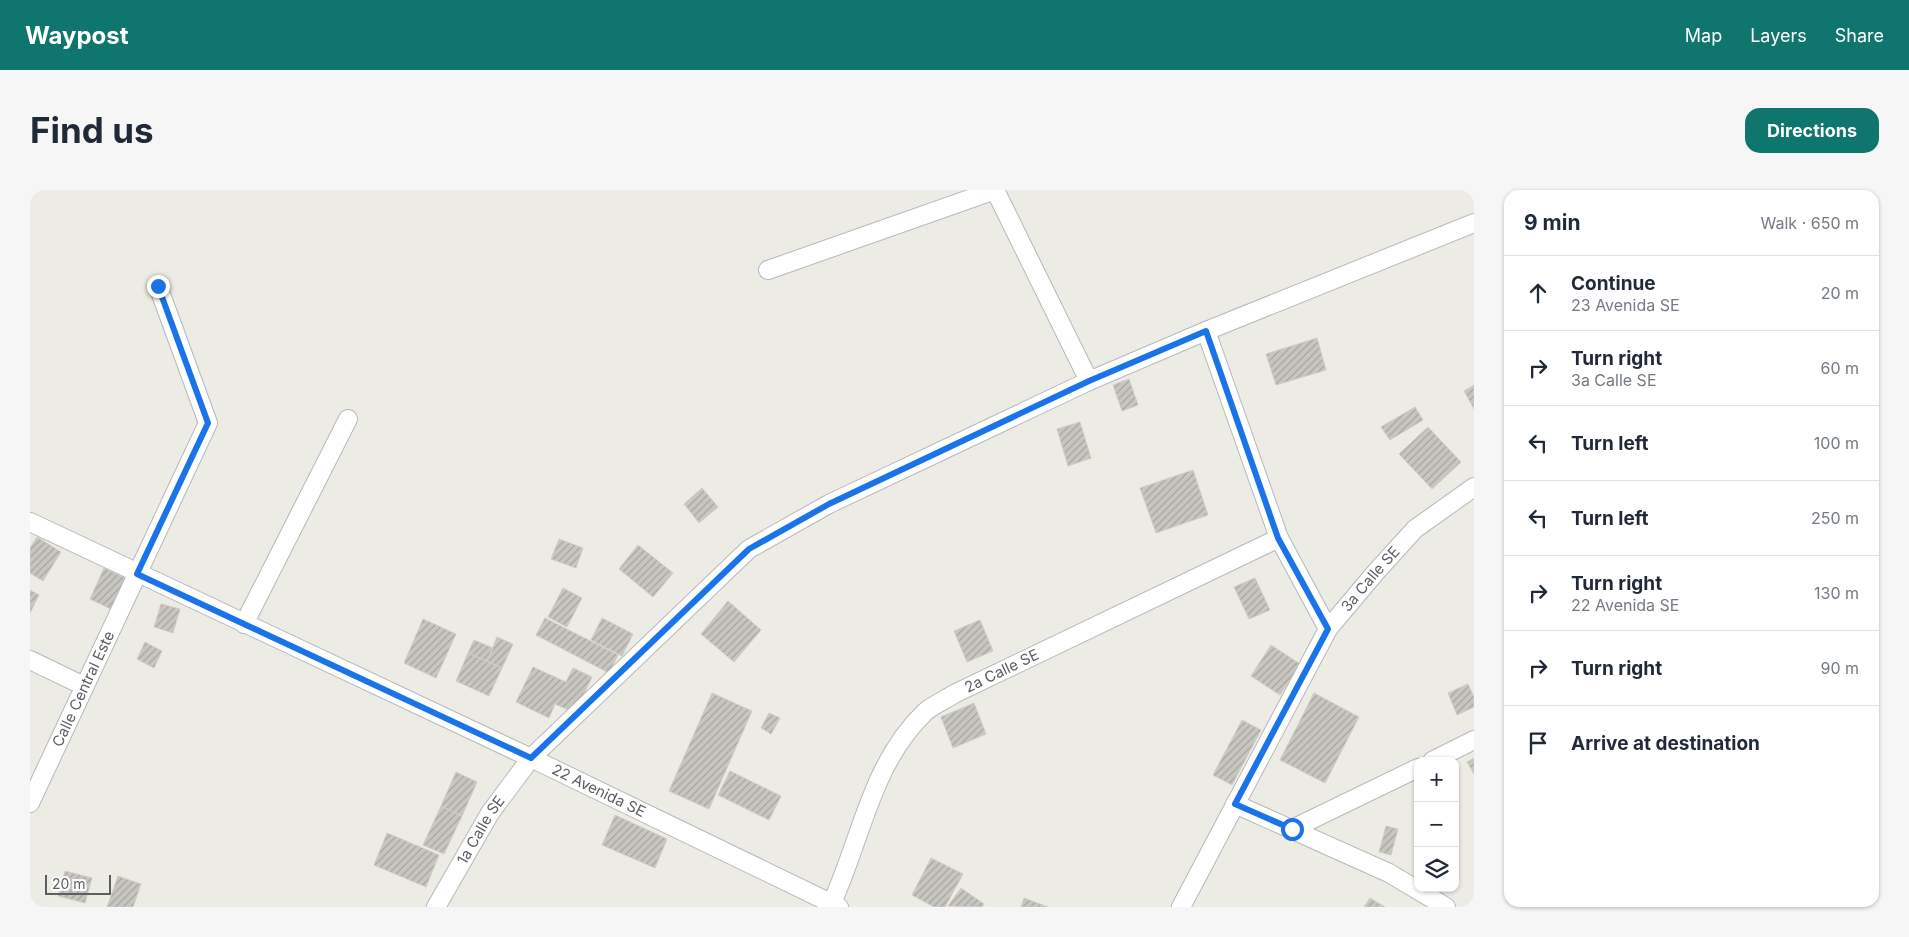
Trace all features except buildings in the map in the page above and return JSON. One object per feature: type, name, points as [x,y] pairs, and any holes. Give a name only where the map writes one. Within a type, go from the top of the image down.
[{"type":"street","points":[[768,270],[995,190],[1089,381]]},
{"type":"street","name":"1a Calle SE","points":[[436,907],[490,813],[531,758],[749,549],[829,504],[1089,381],[1206,331],[1474,223]]},
{"type":"street","name":"Calle Central Este","points":[[31,800],[208,423],[158,286]]},
{"type":"street","points":[[1206,331],[1278,538],[1328,629]]},
{"type":"street","points":[[244,624],[348,419]]},
{"type":"street","name":"3a Calle SE","points":[[1181,907],[1328,629],[1375,572],[1415,529],[1474,487]]},
{"type":"street","name":"22 Avenida SE","points":[[30,522],[531,758],[834,906]]},
{"type":"street","name":"2a Calle SE","points":[[834,906],[878,780],[899,742],[926,711],[954,694],[1278,538]]},
{"type":"street","points":[[30,660],[84,686]]},
{"type":"street","points":[[1440,757],[1474,740]]},
{"type":"street","points":[[1292,829],[1414,770]]},
{"type":"street","points":[[1235,804],[1389,873],[1446,907]]},
{"type":"route","points":[[158,286],[208,423],[137,574],[531,758],[749,549],[829,504],[1089,381],[1206,331],[1278,538],[1328,629],[1235,804],[1292,829]]}]
